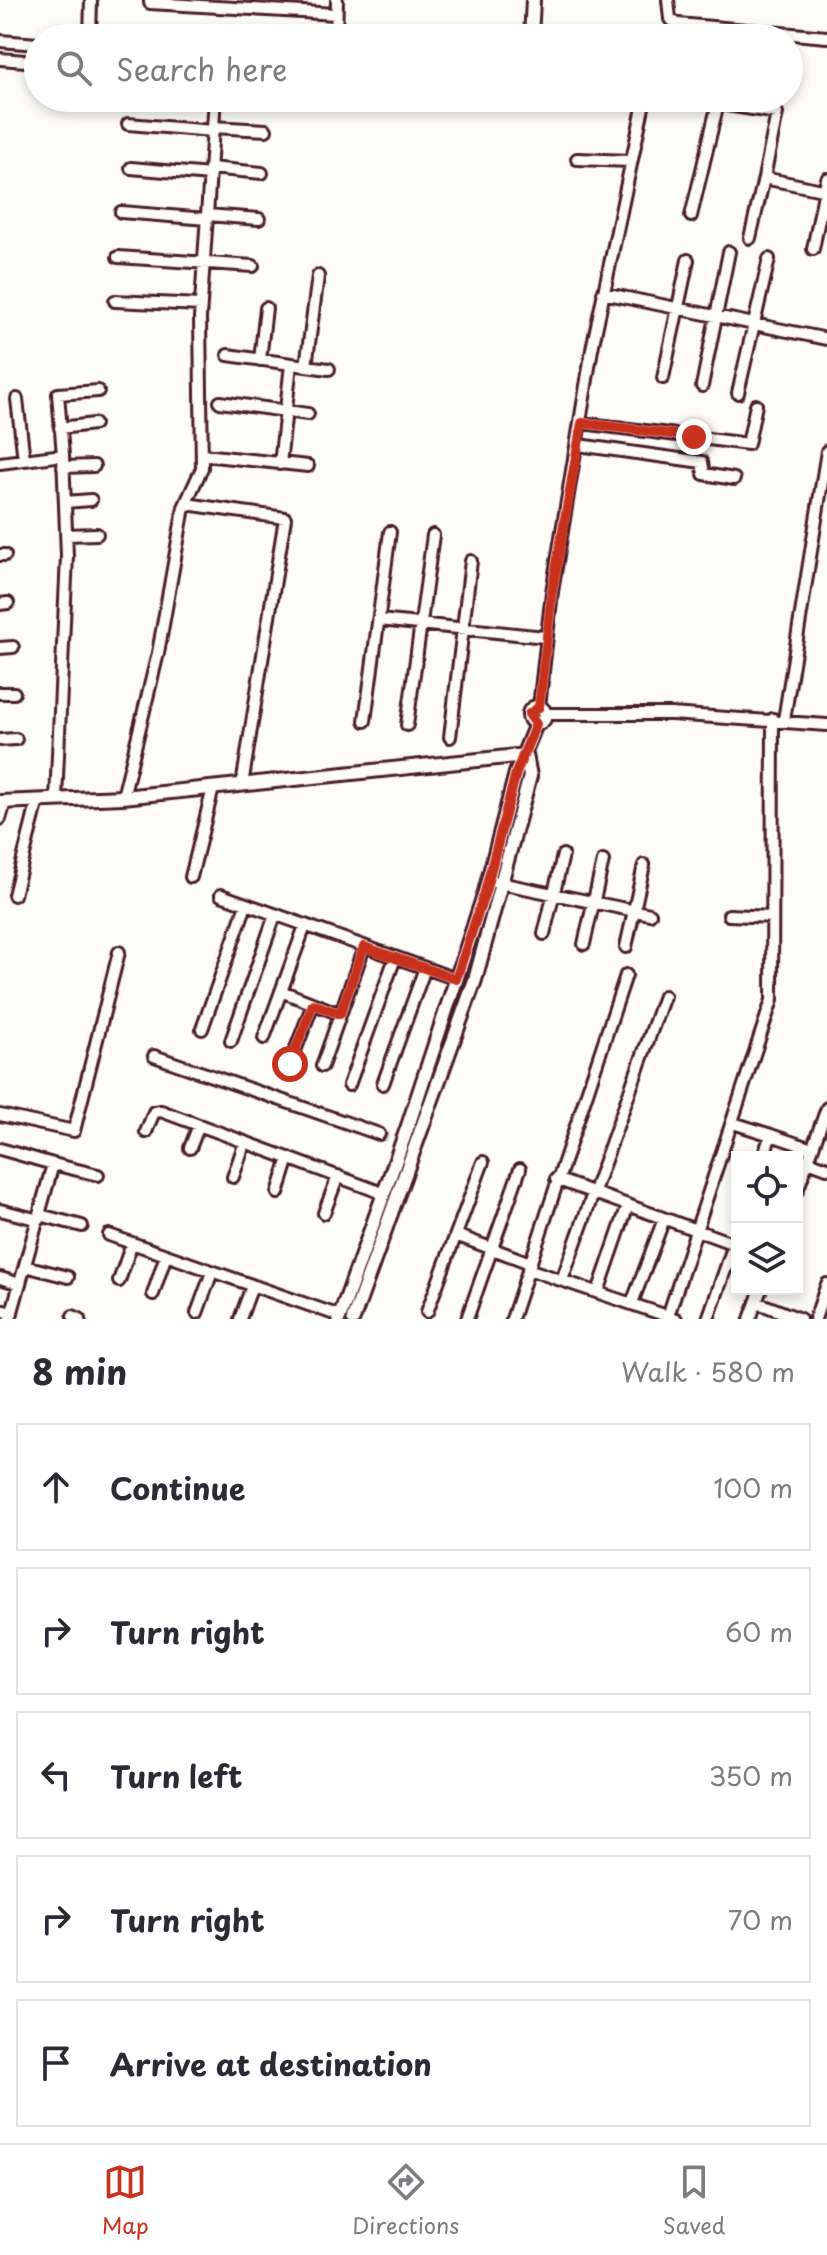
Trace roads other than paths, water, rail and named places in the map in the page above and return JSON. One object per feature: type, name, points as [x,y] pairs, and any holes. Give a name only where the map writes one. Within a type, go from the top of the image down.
[{"type":"street","points":[[90,24],[91,0]]},
{"type":"street","points":[[150,0],[150,3],[336,14]]},
{"type":"street","points":[[336,24],[337,0]]},
{"type":"street","points":[[532,24],[533,0]]},
{"type":"street","points":[[668,0],[670,19],[678,24]]},
{"type":"street","points":[[803,35],[827,37]]},
{"type":"street","points":[[0,41],[24,43]]},
{"type":"street","points":[[0,59],[24,61]]},
{"type":"street","points":[[123,797],[158,653],[186,504],[202,468],[204,455],[201,305],[214,112]]},
{"type":"street","points":[[344,1318],[489,880],[516,773],[540,715],[545,637],[603,293],[642,112]]},
{"type":"street","points":[[691,216],[716,112]]},
{"type":"street","points":[[750,238],[777,113],[771,112]]},
{"type":"street","points":[[128,124],[266,130]]},
{"type":"street","points":[[577,159],[631,161]]},
{"type":"street","points":[[131,168],[262,173]]},
{"type":"street","points":[[764,178],[826,187],[813,249]]},
{"type":"street","points":[[121,212],[259,219]]},
{"type":"street","points":[[702,386],[729,252]]},
{"type":"street","points":[[118,257],[253,266]]},
{"type":"street","points":[[738,393],[769,259]]},
{"type":"street","points":[[663,378],[688,260]]},
{"type":"street","points":[[306,366],[318,276]]},
{"type":"street","points":[[603,293],[827,339]]},
{"type":"street","points":[[115,301],[201,305]]},
{"type":"street","points":[[260,360],[266,308]]},
{"type":"street","points":[[228,355],[329,369]]},
{"type":"street","points":[[280,464],[291,364]]},
{"type":"street","points":[[56,799],[66,535],[58,394],[98,391]]},
{"type":"street","points":[[17,399],[24,460]]},
{"type":"street","points":[[220,402],[308,414]]},
{"type":"street","points":[[582,423],[748,444],[756,405]]},
{"type":"street","points":[[60,428],[94,424]]},
{"type":"street","points":[[578,445],[702,462],[704,474],[734,479]]},
{"type":"street","points":[[456,1235],[562,1280],[672,1318],[772,1000],[778,720],[827,451]]},
{"type":"street","points":[[0,463],[63,455]]},
{"type":"street","points":[[204,455],[308,466]]},
{"type":"street","points":[[63,467],[94,466]]},
{"type":"street","points":[[65,502],[91,500]]},
{"type":"street","points":[[186,504],[285,518],[242,785]]},
{"type":"street","points":[[365,721],[390,532]]},
{"type":"street","points":[[66,535],[97,534]]},
{"type":"street","points":[[407,725],[433,535]]},
{"type":"street","points":[[450,737],[471,561]]},
{"type":"street","points":[[379,620],[545,637]]},
{"type":"street","points":[[0,648],[13,647]]},
{"type":"street","points":[[0,693],[14,693]]},
{"type":"street","points":[[540,715],[671,714],[827,725]]},
{"type":"street","points":[[0,740],[16,739]]},
{"type":"street","points":[[0,819],[2,802],[123,797],[526,755]]},
{"type":"street","points":[[344,1318],[404,1142],[475,980],[530,776],[526,755]]},
{"type":"street","points":[[191,877],[213,788]]},
{"type":"street","points":[[14,895],[38,800]]},
{"type":"street","points":[[544,934],[563,855]]},
{"type":"street","points":[[584,944],[603,861]]},
{"type":"street","points":[[626,947],[644,865]]},
{"type":"street","points":[[489,880],[650,914]]},
{"type":"street","points":[[221,895],[456,979]]},
{"type":"street","points":[[202,1029],[246,905]]},
{"type":"street","points":[[231,1041],[275,915]]},
{"type":"street","points":[[729,915],[772,917]]},
{"type":"street","points":[[264,1038],[305,926]]},
{"type":"street","points":[[322,1066],[364,947]]},
{"type":"street","points":[[0,1115],[74,1131],[119,952]]},
{"type":"street","points":[[349,1085],[395,958]]},
{"type":"street","points":[[383,1084],[425,968]]},
{"type":"street","points":[[512,1319],[626,975]]},
{"type":"street","points":[[281,991],[340,1014]]},
{"type":"street","points":[[562,1280],[664,996]]},
{"type":"street","points":[[290,1064],[313,1004]]},
{"type":"street","points":[[154,1056],[379,1134]]},
{"type":"street","points":[[803,1175],[827,1108]]},
{"type":"street","points":[[146,1132],[157,1110],[385,1194]]},
{"type":"street","points":[[733,1123],[812,1149]]},
{"type":"street","points":[[190,1148],[199,1125]]},
{"type":"street","points":[[765,1151],[771,1135]]},
{"type":"street","points":[[233,1177],[245,1142]]},
{"type":"street","points":[[0,1149],[98,1175]]},
{"type":"street","points":[[278,1193],[289,1158]]},
{"type":"street","points":[[808,1161],[827,1168]]},
{"type":"street","points":[[427,1312],[483,1162]]},
{"type":"street","points":[[0,1310],[13,1317],[53,1164]]},
{"type":"street","points":[[467,1319],[520,1169]]},
{"type":"street","points":[[324,1213],[338,1176]]},
{"type":"street","points":[[556,1179],[731,1241]]},
{"type":"street","points":[[598,1292],[628,1205]]},
{"type":"street","points":[[0,1210],[82,1226]]},
{"type":"street","points":[[632,1303],[664,1219]]},
{"type":"street","points":[[109,1235],[344,1318]]},
{"type":"street","points":[[119,1281],[132,1243]]},
{"type":"street","points":[[153,1294],[166,1255]]},
{"type":"street","points":[[708,1319],[731,1256]]},
{"type":"street","points":[[25,1266],[68,1277]]},
{"type":"street","points":[[197,1313],[212,1272]]},
{"type":"street","points":[[0,1278],[20,1284]]},
{"type":"street","points":[[815,1319],[827,1284]]},
{"type":"street","points":[[240,1319],[252,1286]]},
{"type":"street","points":[[750,1319],[759,1295]]},
{"type":"street","points":[[756,1302],[800,1319]]},
{"type":"tunnel","points":[[379,1134],[394,1139]]}]
